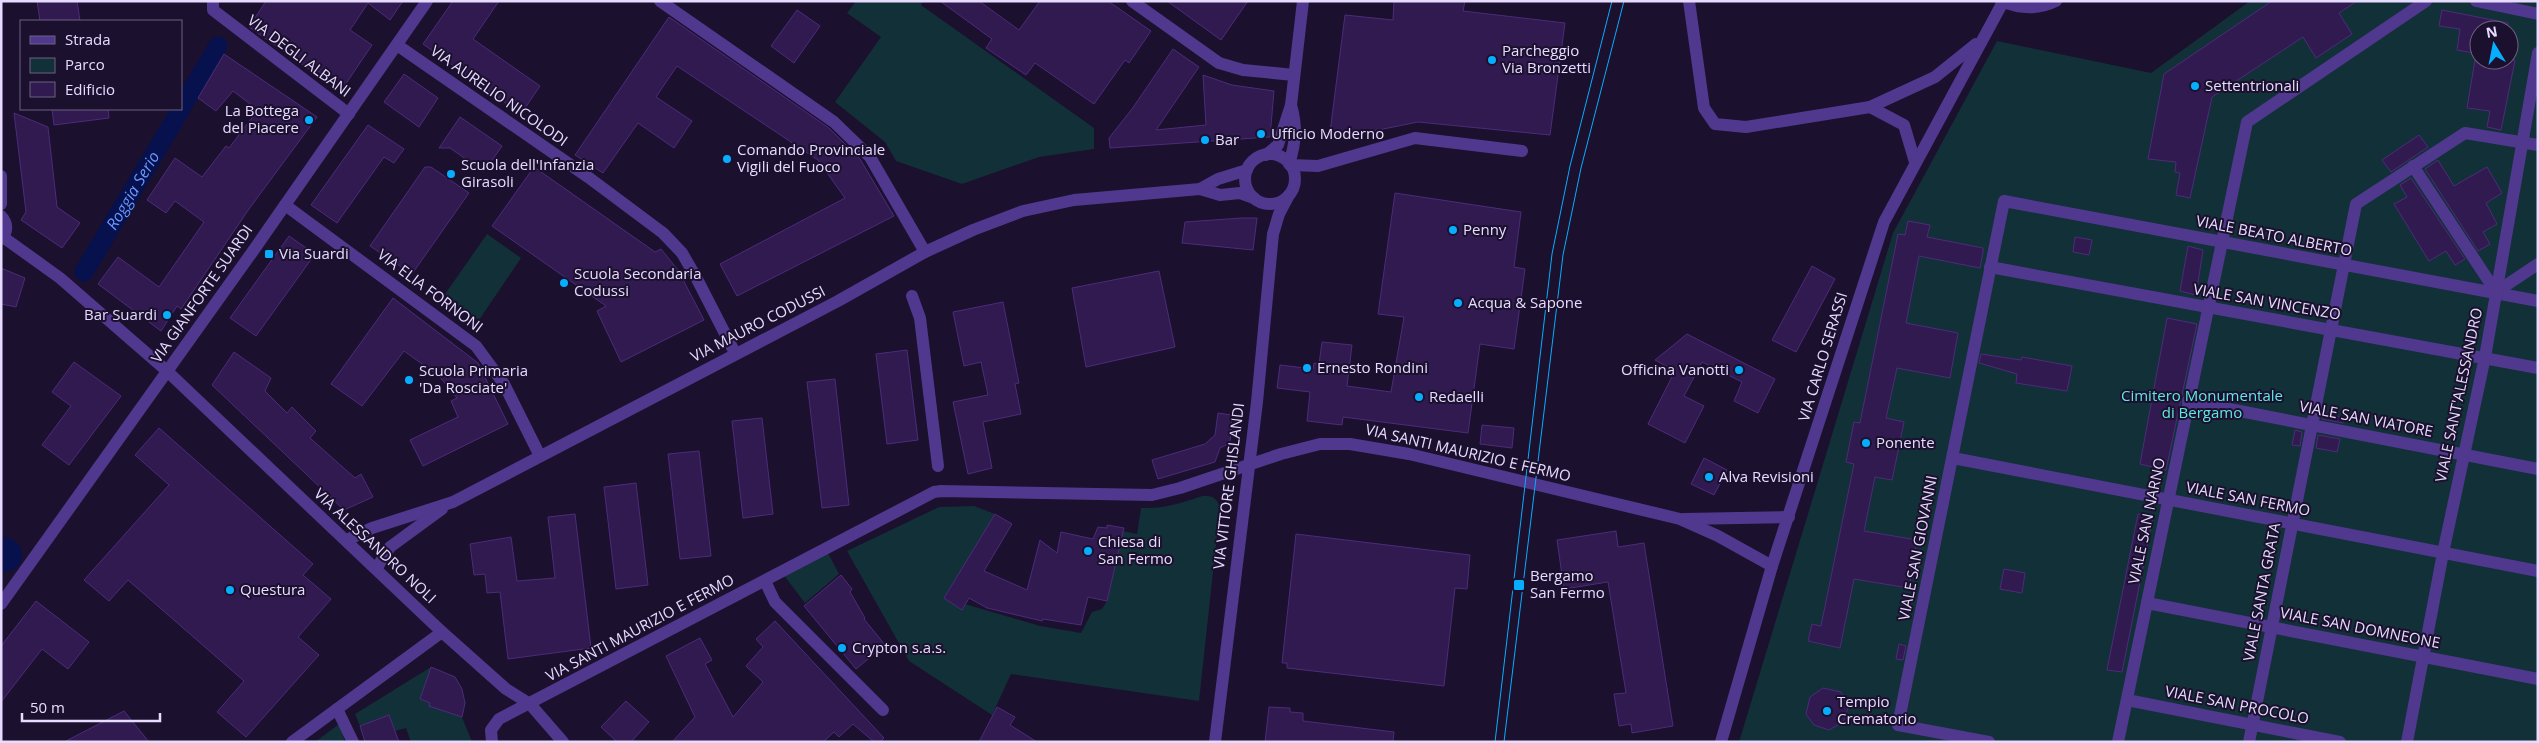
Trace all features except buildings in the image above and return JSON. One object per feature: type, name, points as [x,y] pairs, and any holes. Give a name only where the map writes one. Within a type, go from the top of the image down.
[{"type":"street","name":"VIA GIANFORTE SUARDI","points":[[1,604],[285,205],[427,1]]},
{"type":"street","points":[[1132,1],[1219,62],[1243,70],[1294,75]]},
{"type":"street","points":[[1303,1],[1291,105],[1278,145],[1266,155],[1254,160],[1247,170],[1245,182],[1256,199],[1264,203],[1278,203],[1291,192],[1302,177],[1318,166],[1415,138],[1522,151]]},
{"type":"street","points":[[1688,1],[1704,108],[1715,124],[1746,127],[1870,107],[1935,77],[1982,39]]},
{"type":"street","name":"VIA CARLO SERASSI","points":[[1720,742],[1772,566],[1884,222],[2002,2],[2022,8],[2034,8],[2056,1]]},
{"type":"street","name":"VIALE SAN NARNO","points":[[2118,742],[2247,122],[2426,1]]},
{"type":"street","points":[[2476,1],[2538,14]]},
{"type":"street","points":[[667,3],[834,122],[855,141],[870,157],[925,252]]},
{"type":"street","name":"VIA DEGLI ALBANI","points":[[213,6],[238,32],[349,114]]},
{"type":"street","name":"VIA AURELIO NICOLODI","points":[[397,45],[588,177],[663,233],[682,253],[697,278],[735,353]]},
{"type":"street","name":"VIALE SANT'ALESSANDRO","points":[[2407,742],[2463,454],[2485,357],[2538,53]]},
{"type":"street","points":[[1290,164],[1295,147],[1296,125],[1291,105]]},
{"type":"street","points":[[1870,107],[1904,125],[1915,162]]},
{"type":"street","name":"VIALE SANTA GRATA","points":[[2249,742],[2356,204],[2464,133],[2538,145]]},
{"type":"street","points":[[1266,155],[1279,156],[1290,164],[1295,176],[1291,192]]},
{"type":"street","points":[[1290,164],[1318,166]]},
{"type":"street","points":[[2414,166],[2496,292],[2538,264]]},
{"type":"street","name":"VIA MAURO CODUSSI","points":[[1200,189],[1218,179],[1247,170]]},
{"type":"street","points":[[1,176],[1,204]]},
{"type":"street","name":"VIA MAURO CODUSSI","points":[[347,540],[372,528],[453,502],[735,353],[838,301],[925,252],[1023,211],[1074,200],[1200,189],[1220,195],[1240,194],[1256,199]]},
{"type":"street","name":"VIA VITTORE GHISLANDI","points":[[1215,742],[1247,466],[1257,402],[1273,234],[1279,214],[1291,192]]},
{"type":"street","name":"VIA VITTORE GHISLANDI","points":[[1256,199],[1268,212],[1273,234]]},
{"type":"street","name":"VIALE BEATO ALBERTO","points":[[2004,200],[2222,243],[2538,301]]},
{"type":"street","name":"VIALE SAN GIOVANNI","points":[[1989,742],[1898,725],[2004,200]]},
{"type":"street","name":"VIA ELIA FORNONI","points":[[285,205],[476,346],[504,384],[540,456]]},
{"type":"street","points":[[1,216],[6,224],[2,238]]},
{"type":"street","name":"VIA ALESSANDRO NOLI","points":[[2,238],[60,278],[167,371],[442,632],[506,689],[530,704],[563,742]]},
{"type":"street","name":"VIALE SAN VINCENZO","points":[[1990,267],[2538,368]]},
{"type":"street","points":[[912,296],[920,318],[938,466]]},
{"type":"street","name":"VIALE SAN VIATORE","points":[[2188,401],[2538,469]]},
{"type":"street","name":"VIA SANTI MAURIZIO E FERMO","points":[[492,742],[491,730],[499,719],[934,492],[1023,491],[1152,495],[1180,488],[1281,454],[1320,444],[1350,444],[1409,454],[1680,519],[1718,536],[1772,566]]},
{"type":"street","name":"VIALE SAN FERMO","points":[[1953,458],[2538,571]]},
{"type":"street","points":[[376,569],[390,547],[453,502]]},
{"type":"street","name":"VIA SANTI MAURIZIO E FERMO","points":[[1680,519],[1789,517]]},
{"type":"street","points":[[765,580],[775,602],[883,710]]},
{"type":"street","name":"VIALE SAN DOMNEONE","points":[[2147,603],[2538,679]]},
{"type":"street","points":[[292,742],[442,632]]},
{"type":"street","name":"VIALE SAN PROCOLO","points":[[2127,700],[2340,742]]},
{"type":"street","points":[[337,709],[353,742]]},
{"type":"green space","points":[[856,1],[923,1],[921,5],[1094,128],[1094,149],[1039,157],[962,184],[896,161],[885,142],[835,102],[881,37],[847,13]]},
{"type":"green space","name":"Cimitero Monumentale di Bergamo","points":[[2250,1],[2538,1],[2538,742],[1739,742],[1893,233],[1997,41],[2151,73]]},
{"type":"green space","points":[[487,234],[521,258],[479,320],[443,297]]},
{"type":"green space","points":[[1202,496],[1214,498],[1220,508],[1199,701],[1011,674],[992,715],[909,661],[847,551],[939,507],[974,506],[995,514],[944,598],[1040,626],[1081,633],[1092,612],[1102,609],[1107,601],[1123,531],[1137,534],[1141,508],[1164,506]]},
{"type":"green space","points":[[827,551],[839,574],[805,603],[783,574]]},
{"type":"green space","points":[[431,667],[420,699],[430,703],[429,706],[462,717],[472,742],[411,742],[406,728],[395,731],[389,715],[360,726],[355,714]]},
{"type":"green space","points":[[339,724],[345,742],[315,742]]},
{"type":"waterway","name":"Roggia Serio","points":[[182,106],[218,46]]},
{"type":"waterway","name":"Roggia Serio","points":[[84,272],[180,110]]},
{"type":"waterway","name":"Roggia Serio","points":[[1,554],[5,555]]},
{"type":"tram line","points":[[1495,742],[1552,254],[1570,166],[1612,1]]},
{"type":"tram line","points":[[1504,742],[1563,255],[1581,168],[1624,1]]},
{"type":"place","name":"Parcheggio Via Bronzetti","points":[[1492,60]]},
{"type":"place","name":"Settentrionali","points":[[2195,86]]},
{"type":"place","name":"La Bottega del Piacere","points":[[309,120]]},
{"type":"place","name":"Ufficio Moderno","points":[[1261,134]]},
{"type":"place","name":"Bar","points":[[1205,140]]},
{"type":"place","name":"Comando Provinciale Vigili del Fuoco","points":[[727,159]]},
{"type":"place","name":"Scuola dell'Infanzia Girasoli","points":[[451,174]]},
{"type":"place","name":"Penny","points":[[1453,230]]},
{"type":"place","name":"Via Suardi","points":[[269,254]]},
{"type":"place","name":"Scuola Secondaria Codussi","points":[[564,283]]},
{"type":"place","name":"Acqua & Sapone","points":[[1458,303]]},
{"type":"place","name":"Bar Suardi","points":[[167,315]]},
{"type":"place","name":"Ernesto Rondini","points":[[1307,368]]},
{"type":"place","name":"Officina Vanotti","points":[[1739,370]]},
{"type":"place","name":"Scuola Primaria 'Da Rosciate'","points":[[409,380]]},
{"type":"place","name":"Redaelli","points":[[1419,397]]},
{"type":"place","name":"Ponente","points":[[1866,443]]},
{"type":"place","name":"Alva Revisioni","points":[[1709,477]]},
{"type":"place","name":"Chiesa di San Fermo","points":[[1088,551]]},
{"type":"place","name":"Bergamo San Fermo","points":[[1519,585]]},
{"type":"place","name":"Questura","points":[[230,590]]},
{"type":"place","name":"Crypton s.a.s.","points":[[842,648]]},
{"type":"place","name":"Tempio Crematorio","points":[[1827,711]]}]
